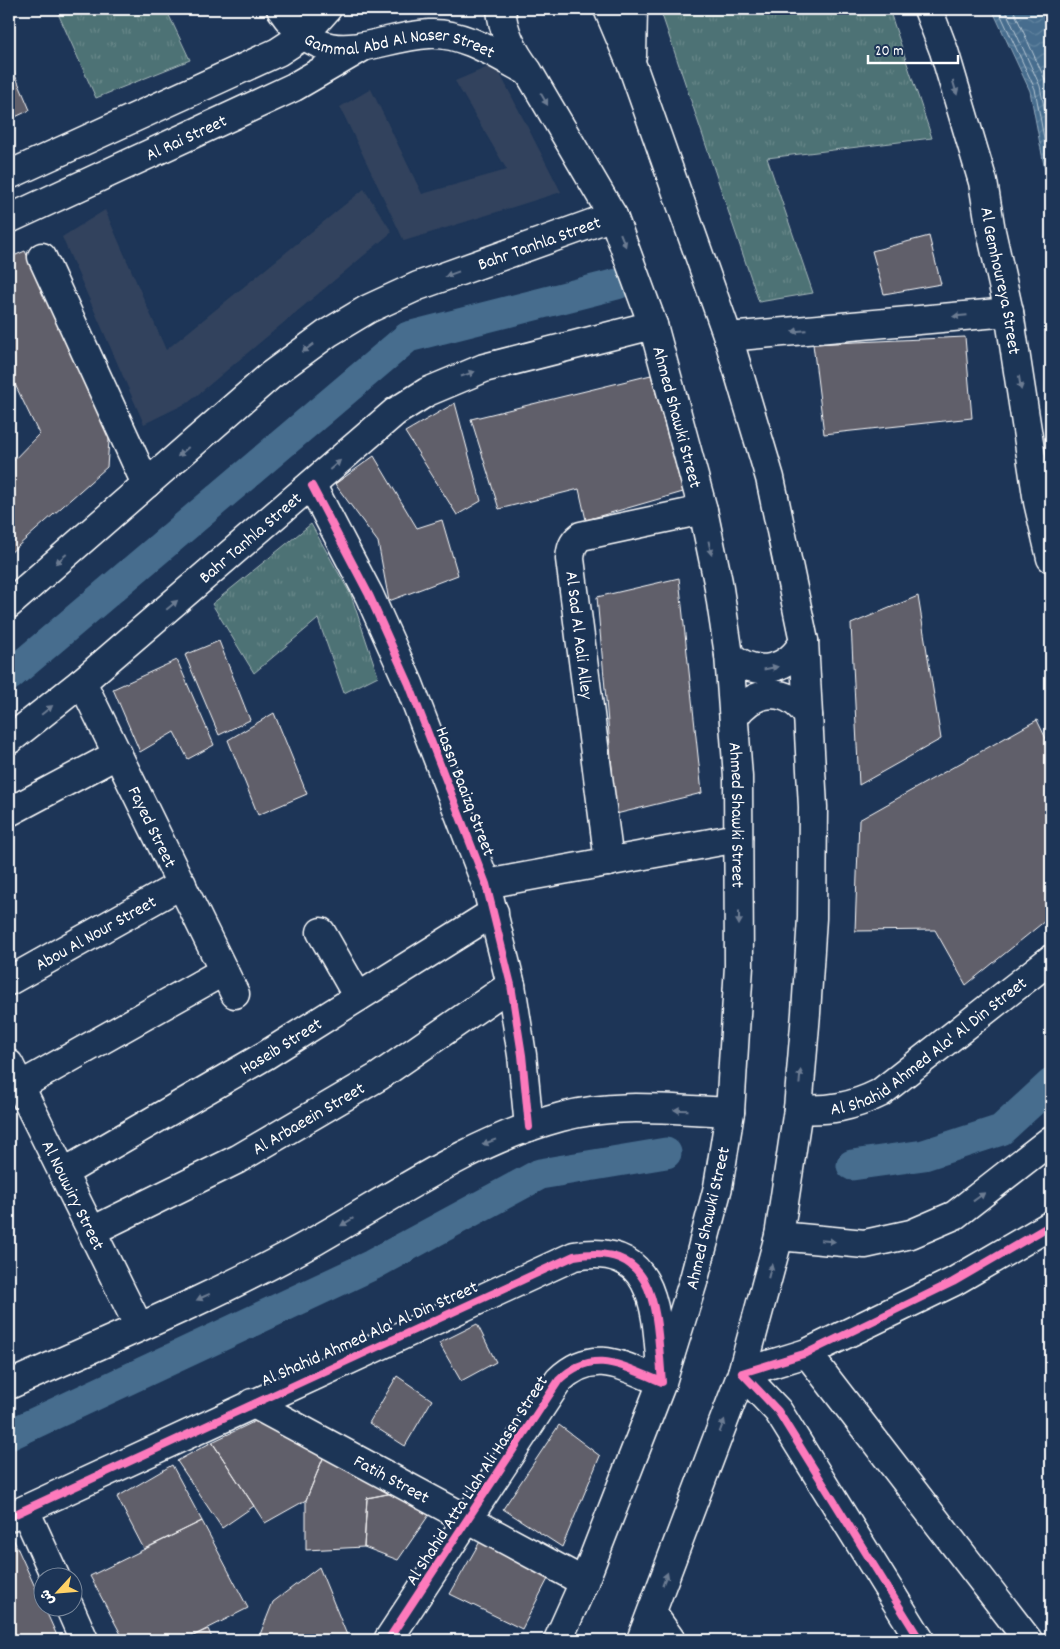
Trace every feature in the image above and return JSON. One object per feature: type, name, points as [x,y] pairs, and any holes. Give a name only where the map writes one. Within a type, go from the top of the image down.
[{"type":"street","name":"Gammal Abd Al Naser Street","points":[[281,9],[304,36],[316,42],[337,48],[361,48],[430,34],[460,39],[493,52],[528,71]]},
{"type":"street","points":[[9,175],[278,52],[304,36],[327,9]]},
{"type":"street","name":"Ahmed Shawki Street","points":[[501,9],[507,39],[528,71],[613,216],[653,325],[702,510],[718,582],[730,655],[735,716],[739,966],[730,1112],[718,1187],[694,1279],[662,1382],[584,1582],[558,1640]]},
{"type":"street","points":[[608,9],[633,68],[728,337],[770,478],[804,641],[812,807],[812,918],[798,1109],[779,1236],[742,1373],[641,1640]]},
{"type":"street","points":[[633,9],[633,68]]},
{"type":"street","name":"Al Gemhoureya Street","points":[[928,9],[944,51],[983,182],[991,231],[1009,312],[1045,500],[1051,558]]},
{"type":"street","name":"Al Rai Street","points":[[9,219],[294,87],[361,48]]},
{"type":"street","points":[[102,132],[119,168]]},
{"type":"street","name":"Bahr Tanhla Street","points":[[9,604],[271,375],[328,332],[368,309],[418,286],[613,216]]},
{"type":"street","points":[[42,257],[146,484]]},
{"type":"street","points":[[728,337],[1009,312]]},
{"type":"street","name":"Bahr Tanhla Street","points":[[9,740],[82,682],[396,412],[441,385],[484,368],[653,325]]},
{"type":"street","name":"Hassn Baaizq Street","points":[[312,486],[369,595],[409,684],[486,884],[511,985],[522,1055],[529,1127]]},
{"type":"street","name":"Al Sad Al Aali Alley","points":[[609,862],[570,559],[571,550],[574,542],[581,536],[702,510]]},
{"type":"street","points":[[730,655],[748,667],[771,669],[791,659],[804,641]]},
{"type":"street","name":"Fayed Street","points":[[14,1075],[230,982],[82,682]]},
{"type":"street","points":[[735,716],[742,706],[752,699],[776,694],[794,701],[808,716]]},
{"type":"street","points":[[9,812],[118,754]]},
{"type":"street","points":[[486,884],[738,838]]},
{"type":"street","name":"Abou Al Nour Street","points":[[9,982],[182,884]]},
{"type":"street","name":"Haseib Street","points":[[63,1173],[266,1055],[494,912]]},
{"type":"street","points":[[321,932],[358,997]]},
{"type":"street","name":"Al Shahid Ahmed Ala' Al Din Street","points":[[798,1109],[840,1109],[861,1103],[880,1093],[1051,959]]},
{"type":"street","name":"Al Arbaeein Street","points":[[92,1231],[238,1159],[378,1077],[511,985]]},
{"type":"street","name":"Al Nouwiry Street","points":[[14,1075],[139,1327]]},
{"type":"street","points":[[9,1385],[139,1327],[315,1241],[481,1146],[529,1127],[563,1116],[596,1110],[730,1112]]},
{"type":"street","points":[[779,1236],[865,1244],[911,1234],[955,1215],[1051,1140]]},
{"type":"street","points":[[742,1373],[808,1353],[952,1282],[1051,1225]]},
{"type":"street","name":"Al Shahid Ahmed Ala' Al Din Street","points":[[17,1514],[252,1403],[574,1256],[591,1252],[608,1254],[624,1260],[637,1270],[647,1284],[654,1300],[662,1382]]},
{"type":"street","points":[[808,1353],[1028,1640]]},
{"type":"street","name":"Al Shahid Atta Llah Ali Hassn Street","points":[[388,1640],[559,1380],[569,1370],[589,1362],[610,1362],[662,1382]]},
{"type":"street","points":[[742,1373],[778,1411],[920,1640]]},
{"type":"street","name":"Fatih Street","points":[[252,1403],[584,1582]]},
{"type":"street","points":[[17,1514],[49,1566]]},
{"type":"street","points":[[652,1614],[671,1640]]},
{"type":"street","points":[[73,1616],[84,1640]]},
{"type":"shaded area","points":[[495,64],[561,192],[404,241],[340,107],[371,89],[422,194],[507,170],[455,81]]},
{"type":"shaded area","points":[[364,189],[392,232],[189,402],[144,424],[62,237],[105,210],[166,350]]},
{"type":"green space","points":[[56,9],[166,9],[190,60],[96,98]]},
{"type":"green space","points":[[660,9],[889,9],[932,138],[767,158],[813,293],[759,302]]},
{"type":"green space","points":[[311,524],[351,595],[378,676],[344,693],[318,619],[254,673],[212,604]]},
{"type":"water","points":[[992,9],[1051,9],[1051,246],[1047,181],[1030,91]]},
{"type":"building","points":[[9,61],[30,110],[9,120]]},
{"type":"building","points":[[929,236],[941,284],[884,294],[872,251]]},
{"type":"building","points":[[25,251],[110,427],[107,467],[9,554],[9,465],[39,434],[9,372],[9,258]]},
{"type":"building","points":[[965,337],[972,418],[824,434],[813,344]]},
{"type":"building","points":[[651,375],[683,492],[586,520],[579,489],[499,509],[471,419]]},
{"type":"building","points":[[455,403],[481,501],[457,515],[405,432]]},
{"type":"building","points":[[374,456],[417,528],[442,520],[458,575],[389,601],[378,542],[335,484]]},
{"type":"building","points":[[679,578],[702,793],[616,814],[597,597]]},
{"type":"building","points":[[918,596],[941,739],[859,785],[851,624]]},
{"type":"building","points":[[219,641],[250,720],[219,735],[185,655]]},
{"type":"building","points":[[177,660],[214,745],[188,759],[174,732],[140,752],[113,689]]},
{"type":"building","points":[[274,713],[307,794],[258,815],[228,740]]},
{"type":"building","points":[[1037,720],[1051,749],[1051,916],[966,985],[935,930],[855,931],[859,820]]},
{"type":"building","points":[[477,1324],[496,1362],[461,1381],[439,1343]]},
{"type":"building","points":[[397,1376],[432,1400],[405,1446],[369,1423]]},
{"type":"building","points":[[264,1417],[326,1451],[306,1500],[265,1523],[212,1442]]},
{"type":"building","points":[[559,1425],[600,1456],[562,1547],[503,1509]]},
{"type":"building","points":[[212,1442],[254,1506],[222,1528],[177,1461]]},
{"type":"building","points":[[326,1451],[398,1492],[367,1498],[364,1547],[306,1550],[306,1500]]},
{"type":"building","points":[[172,1465],[202,1521],[144,1549],[117,1497]]},
{"type":"building","points":[[398,1492],[433,1509],[398,1560],[364,1547],[367,1498]]},
{"type":"building","points":[[202,1521],[248,1608],[185,1640],[124,1640],[90,1576]]},
{"type":"building","points":[[486,1531],[551,1573],[522,1629],[450,1594]]},
{"type":"building","points":[[9,1534],[11,1534],[32,1580],[32,1616],[48,1616],[59,1640],[9,1640]]},
{"type":"building","points":[[319,1567],[349,1640],[266,1640],[259,1637],[273,1602]]},
{"type":"building","points":[[208,1629],[213,1640],[185,1640]]},
{"type":"waterway","points":[[9,676],[408,337],[617,284]]},
{"type":"waterway","points":[[852,1165],[924,1155],[1001,1130],[1051,1084]]},
{"type":"waterway","points":[[9,1435],[372,1265],[540,1174],[666,1153]]},
{"type":"cycle path","points":[[312,486],[369,595],[409,684],[486,884],[511,985],[522,1055],[529,1127]]},
{"type":"cycle path","points":[[920,1640],[778,1411],[742,1373],[807,1353],[953,1282],[1051,1225]]},
{"type":"cycle path","points":[[9,1517],[574,1256],[603,1254],[624,1260],[639,1273],[649,1290],[655,1311],[662,1382],[622,1366],[597,1362],[585,1364],[572,1370],[559,1380],[388,1640]]}]
